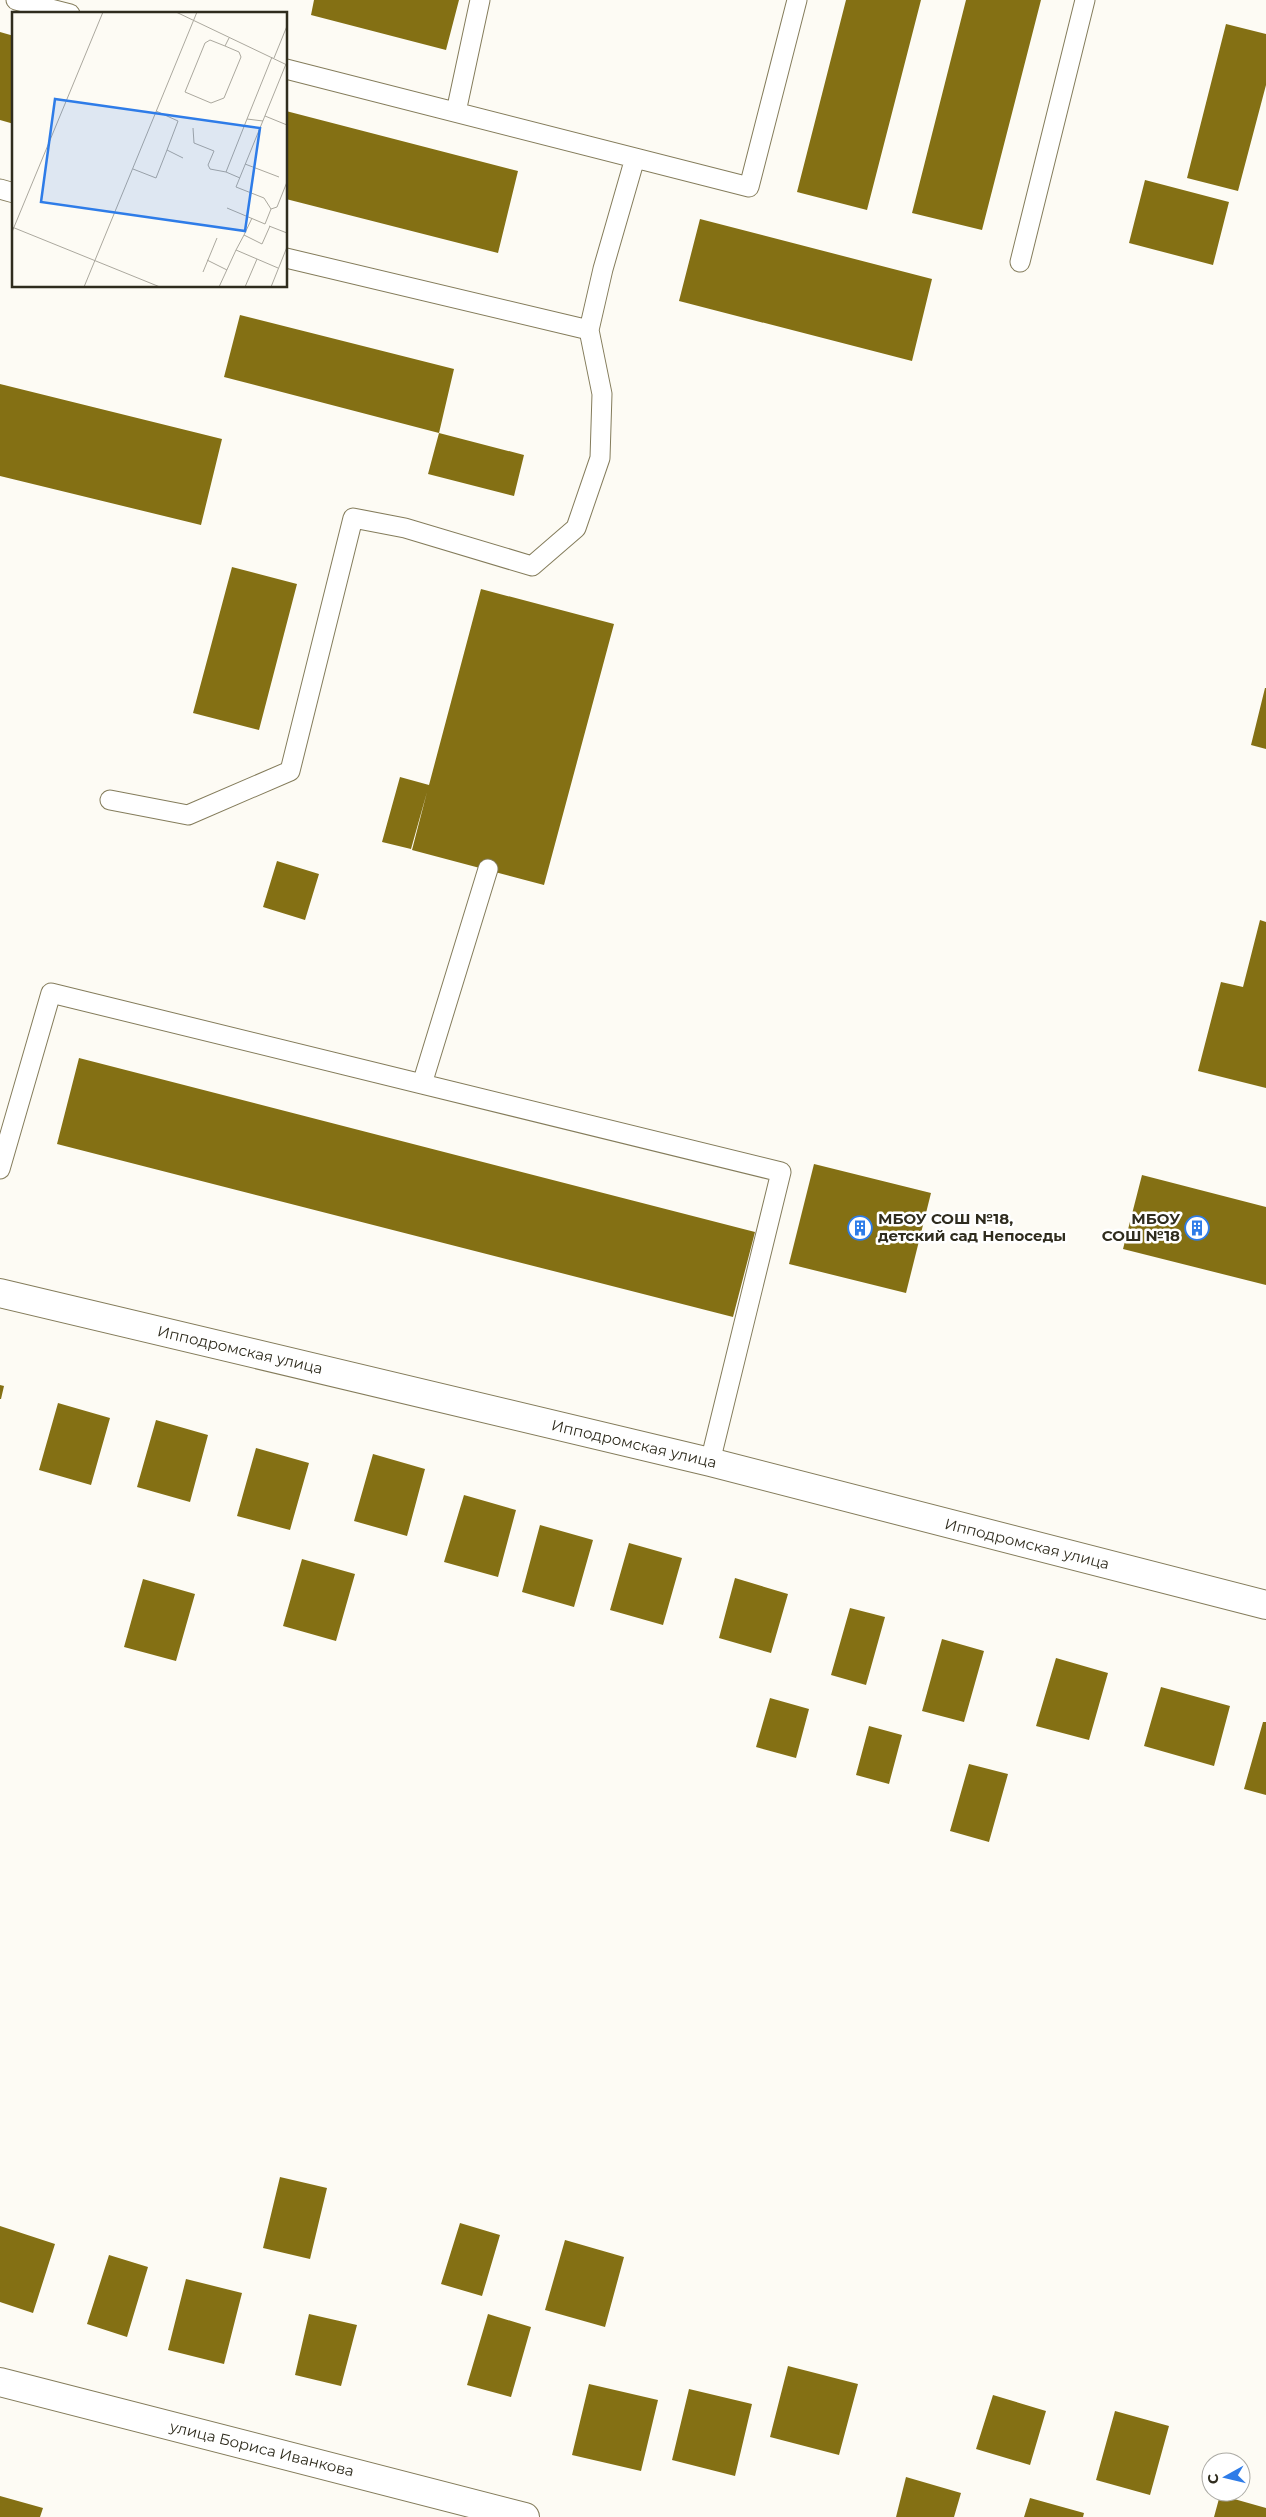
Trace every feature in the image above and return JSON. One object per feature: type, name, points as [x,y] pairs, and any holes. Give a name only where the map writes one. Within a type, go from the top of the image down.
[{"type":"street","name":"Ипподромская улица","points":[[0,1293],[710,1462],[1266,1605]]},
{"type":"street","name":"улица Бориса Иванкова","points":[[0,2382],[525,2517]]},
{"type":"lane","points":[[16,0],[62,12]]},
{"type":"lane","points":[[456,112],[480,0]]},
{"type":"lane","points":[[288,70],[749,187],[796,0]]},
{"type":"lane","points":[[1020,262],[1085,0]]},
{"type":"lane","points":[[110,800],[188,815],[290,771],[353,518],[405,528],[532,566],[576,528],[600,458],[602,394],[589,330],[603,269],[635,158]]},
{"type":"lane","points":[[288,258],[589,330]]},
{"type":"lane","points":[[422,1084],[488,870]]},
{"type":"lane","points":[[0,1169],[51,993],[781,1172],[710,1462]]},
{"type":"building","points":[[314,0],[459,0],[446,50],[311,15]]},
{"type":"building","points":[[846,0],[921,0],[867,210],[797,192]]},
{"type":"building","points":[[966,0],[1041,0],[982,230],[912,213]]},
{"type":"building","points":[[1226,24],[1266,34],[1266,85],[1238,191],[1187,178]]},
{"type":"building","points":[[0,32],[12,35],[12,123],[0,120]]},
{"type":"building","points":[[288,112],[518,171],[498,253],[288,200]]},
{"type":"building","points":[[1145,180],[1229,202],[1213,265],[1129,243]]},
{"type":"building","points":[[700,219],[932,279],[912,361],[679,301]]},
{"type":"building","points":[[240,315],[454,369],[439,433],[224,377]]},
{"type":"building","points":[[0,384],[222,439],[201,525],[0,476]]},
{"type":"building","points":[[439,433],[524,455],[514,496],[428,474]]},
{"type":"building","points":[[232,567],[297,584],[259,730],[193,713]]},
{"type":"building","points":[[481,589],[614,624],[544,885],[412,850],[427,792],[411,849],[382,842],[400,777],[429,785]]},
{"type":"building","points":[[1266,688],[1266,749],[1251,745]]},
{"type":"building","points":[[277,861],[319,874],[305,920],[263,907]]},
{"type":"building","points":[[1260,920],[1266,922],[1266,1088],[1198,1071],[1221,982],[1243,987]]},
{"type":"building","points":[[79,1058],[755,1232],[733,1317],[57,1144]]},
{"type":"building","name":"МБОУ СОШ №18, детский сад Непоседы","points":[[814,1164],[931,1193],[906,1293],[789,1264]]},
{"type":"building","name":"МБОУ СОШ №18","points":[[1142,1175],[1266,1207],[1266,1285],[1123,1249]]},
{"type":"building","points":[[0,1385],[4,1386],[1,1399],[0,1399]]},
{"type":"building","points":[[58,1403],[110,1418],[91,1485],[39,1470]]},
{"type":"building","points":[[156,1420],[208,1435],[190,1502],[137,1487]]},
{"type":"building","points":[[256,1448],[309,1463],[290,1530],[237,1516]]},
{"type":"building","points":[[373,1454],[425,1469],[407,1536],[354,1521]]},
{"type":"building","points":[[464,1495],[516,1510],[498,1577],[444,1562]]},
{"type":"building","points":[[540,1525],[593,1540],[574,1607],[522,1592]]},
{"type":"building","points":[[629,1543],[682,1558],[663,1625],[610,1610]]},
{"type":"building","points":[[302,1559],[355,1574],[336,1641],[283,1626]]},
{"type":"building","points":[[735,1578],[788,1594],[771,1653],[719,1638]]},
{"type":"building","points":[[143,1579],[195,1594],[176,1661],[124,1647]]},
{"type":"building","points":[[850,1608],[885,1617],[866,1685],[831,1675]]},
{"type":"building","points":[[942,1639],[984,1651],[964,1722],[922,1711]]},
{"type":"building","points":[[1056,1658],[1108,1673],[1089,1740],[1036,1726]]},
{"type":"building","points":[[1161,1687],[1230,1706],[1214,1766],[1144,1746]]},
{"type":"building","points":[[770,1698],[809,1709],[796,1758],[756,1747]]},
{"type":"building","points":[[1263,1722],[1266,1722],[1266,1795],[1244,1789]]},
{"type":"building","points":[[869,1726],[902,1735],[889,1784],[856,1775]]},
{"type":"building","points":[[969,1764],[1008,1774],[989,1842],[950,1831]]},
{"type":"building","points":[[280,2177],[327,2188],[310,2259],[263,2248]]},
{"type":"building","points":[[460,2223],[500,2235],[482,2296],[441,2284]]},
{"type":"building","points":[[0,2226],[55,2244],[33,2313],[0,2302]]},
{"type":"building","points":[[565,2240],[624,2257],[605,2327],[545,2310]]},
{"type":"building","points":[[109,2255],[148,2267],[127,2337],[87,2324]]},
{"type":"building","points":[[186,2279],[242,2293],[224,2364],[168,2350]]},
{"type":"building","points":[[309,2314],[357,2325],[341,2386],[295,2375]]},
{"type":"building","points":[[488,2314],[531,2327],[511,2397],[467,2385]]},
{"type":"building","points":[[788,2366],[858,2384],[839,2455],[770,2437]]},
{"type":"building","points":[[589,2384],[658,2400],[641,2471],[572,2455]]},
{"type":"building","points":[[689,2389],[752,2404],[735,2476],[672,2460]]},
{"type":"building","points":[[993,2395],[1046,2411],[1030,2465],[976,2449]]},
{"type":"building","points":[[1115,2411],[1169,2426],[1150,2495],[1096,2480]]},
{"type":"building","points":[[906,2477],[961,2493],[954,2517],[896,2517]]},
{"type":"building","points":[[0,2496],[43,2508],[40,2517],[0,2517]]},
{"type":"building","points":[[1030,2498],[1084,2513],[1083,2517],[1024,2517]]},
{"type":"building","points":[[1218,2502],[1245,2502],[1266,2508],[1266,2517],[1214,2517]]},
{"type":"place","name":"МБОУ СОШ №18, детский сад Непоседы","points":[[860,1228]]},
{"type":"place","name":"МБОУ СОШ №18","points":[[1197,1228]]}]
